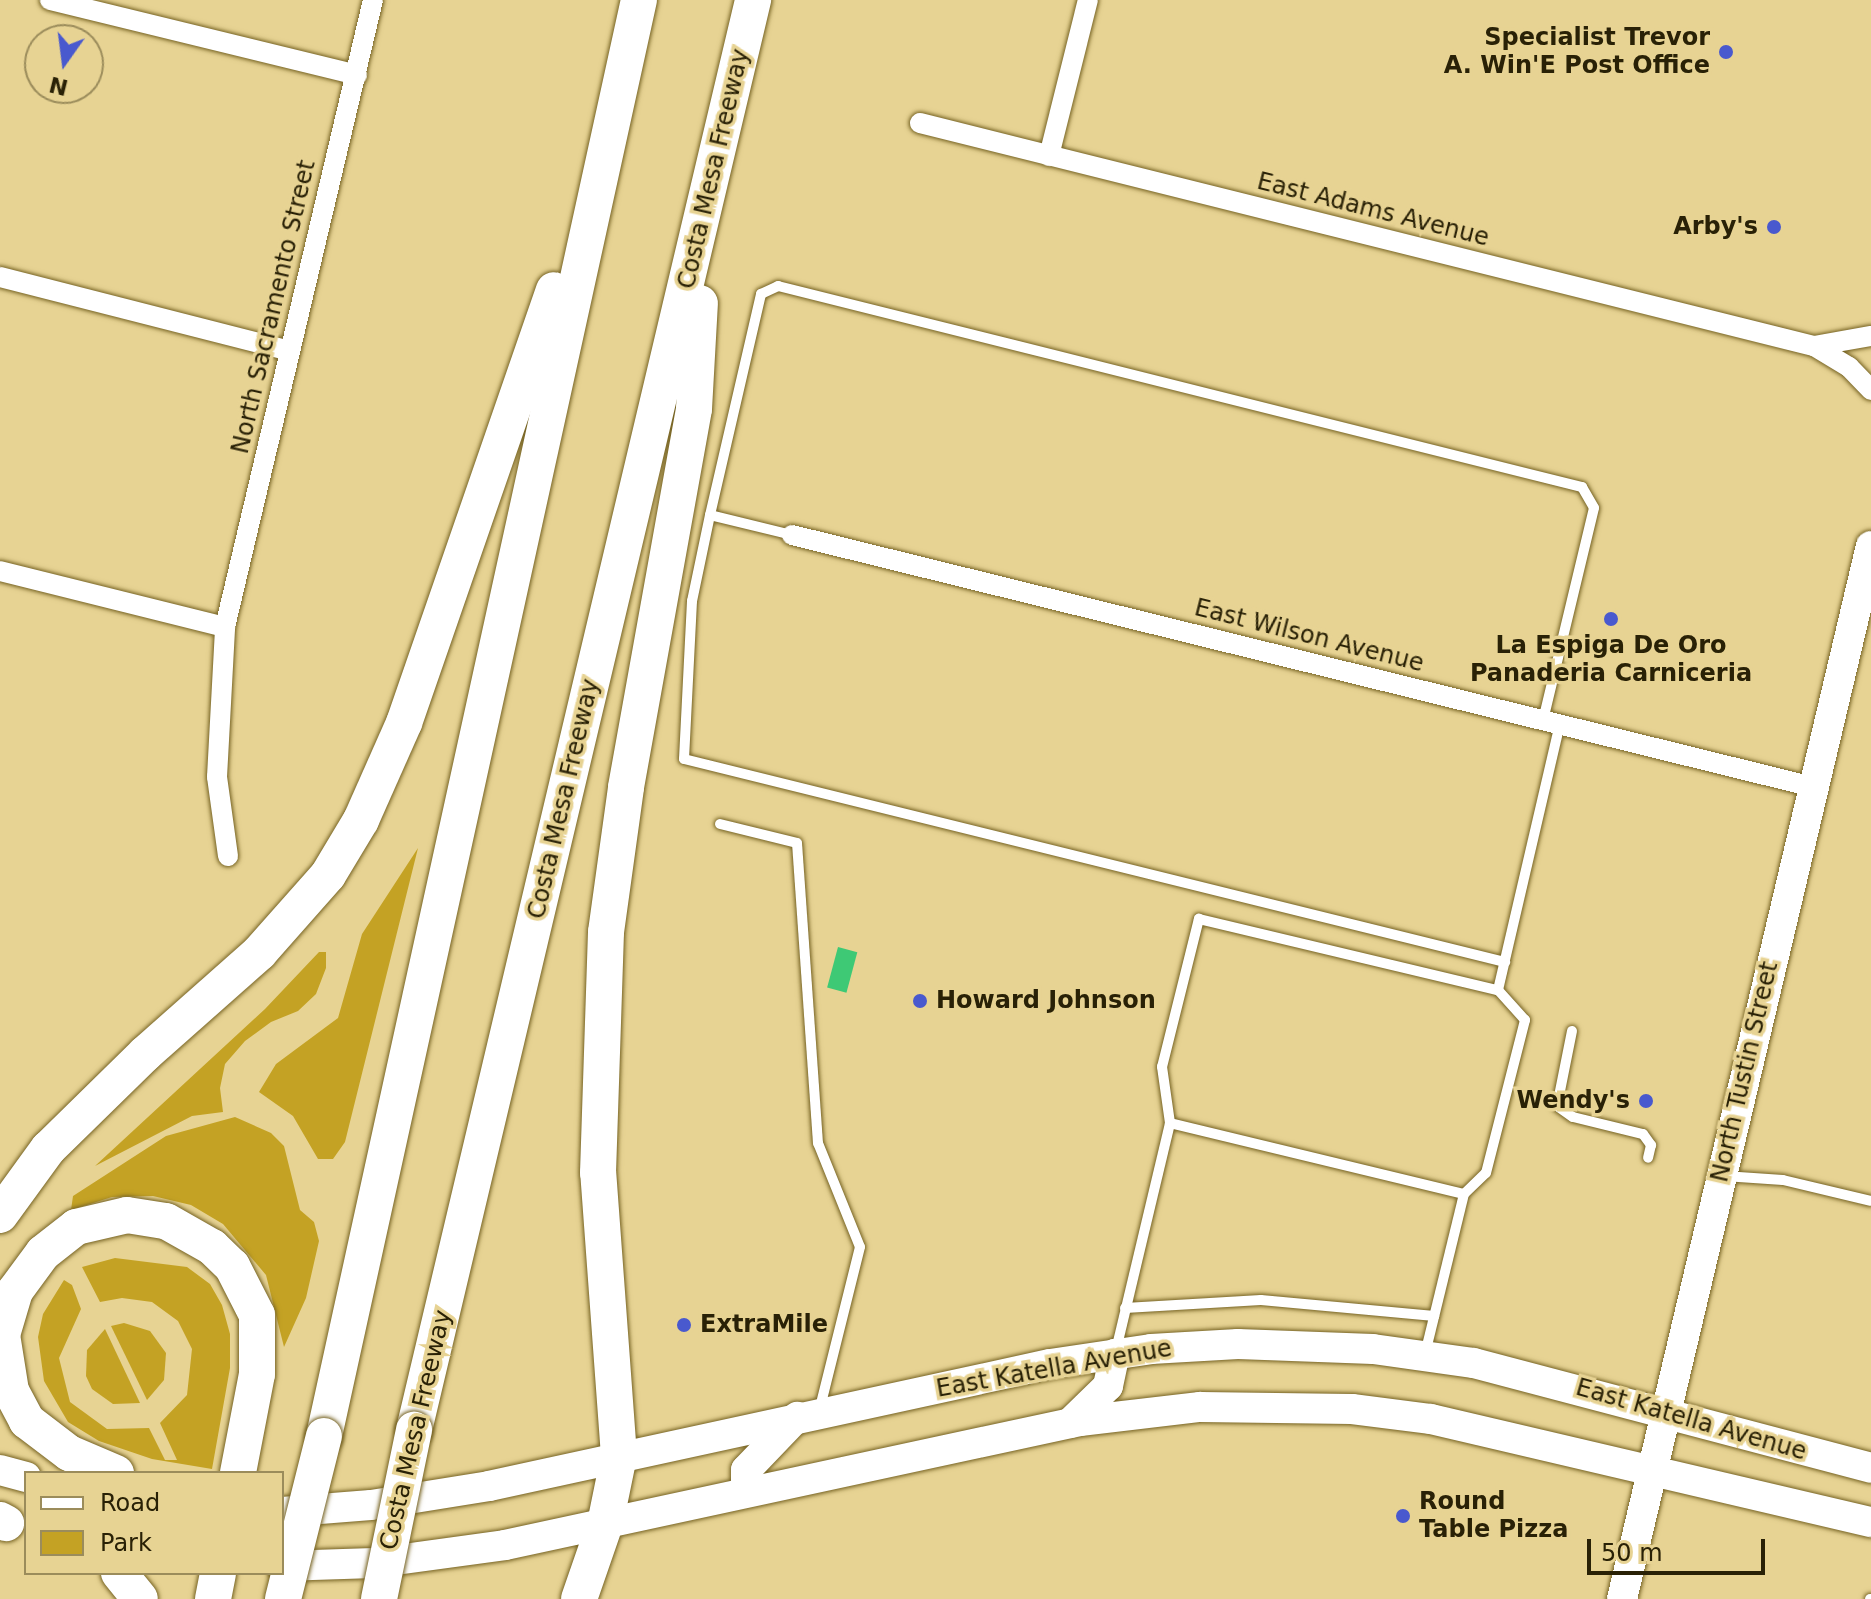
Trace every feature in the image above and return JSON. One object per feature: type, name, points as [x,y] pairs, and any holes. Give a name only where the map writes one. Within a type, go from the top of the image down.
[{"type":"highway","points":[[283,1599],[324,1436],[608,130],[639,0]]},
{"type":"highway","name":"Costa Mesa Freeway","points":[[379,1599],[414,1430],[753,0]]},
{"type":"highway","points":[[0,1215],[48,1149],[95,1100],[291,922],[361,820],[444,610],[608,130]]},
{"type":"highway","points":[[579,1599],[605,1524],[619,1456],[598,1173],[606,932],[626,787],[694,409],[704,214]]},
{"type":"highway","points":[[112,1471],[42,1435],[27,1421],[4,1365],[2,1335],[15,1291],[43,1253],[76,1227],[127,1215],[166,1221],[191,1232],[232,1266],[257,1315],[259,1353],[238,1471]]},
{"type":"highway","points":[[121,1575],[140,1599]]},
{"type":"highway","points":[[213,1599],[218,1575]]},
{"type":"main road","name":"North Tustin Street","points":[[1622,1599],[1871,546]]},
{"type":"main road","name":"East Katella Avenue","points":[[284,1512],[452,1493],[808,1415],[1115,1354],[1306,1344],[1425,1356],[1516,1372],[1871,1468]]},
{"type":"main road","points":[[1070,1423],[1108,1386],[1115,1354]]},
{"type":"main road","points":[[284,1566],[434,1556],[605,1524],[1070,1423],[1200,1407],[1352,1409],[1499,1432],[1871,1522]]},
{"type":"main road","points":[[746,1492],[746,1470],[808,1415]]},
{"type":"main road","points":[[0,1470],[24,1476]]},
{"type":"street","points":[[50,0],[357,75]]},
{"type":"street","name":"North Sacramento Street","points":[[228,856],[217,777],[225,627],[373,0]]},
{"type":"street","points":[[1049,156],[1088,0]]},
{"type":"street","name":"East Adams Avenue","points":[[920,123],[1814,346],[1849,367],[1871,390]]},
{"type":"street","points":[[0,277],[290,351]]},
{"type":"street","name":"East Adams Avenue","points":[[1814,346],[1871,336]]},
{"type":"street","name":"East Wilson Avenue","points":[[792,535],[1813,787]]},
{"type":"street","points":[[0,571],[225,627]]},
{"type":"lane","points":[[1498,990],[1505,962],[1594,508],[1582,487],[778,286],[761,294],[692,601],[684,759],[1505,962]]},
{"type":"lane","points":[[710,515],[792,535]]},
{"type":"lane","points":[[720,824],[797,843],[818,1143],[860,1247],[808,1415]]},
{"type":"lane","points":[[1115,1354],[1170,1123],[1162,1067],[1199,919],[1498,990],[1525,1020],[1486,1173],[1464,1194],[1425,1356]]},
{"type":"lane","points":[[1572,1031],[1557,1106],[1573,1117],[1643,1134],[1651,1145],[1648,1158]]},
{"type":"lane","points":[[1170,1123],[1464,1194]]},
{"type":"lane","points":[[1721,1176],[1783,1180],[1871,1201]]},
{"type":"lane","points":[[1125,1308],[1261,1300],[1434,1316]]},
{"type":"green space","points":[[418,848],[345,1142],[333,1159],[318,1159],[293,1116],[259,1092],[276,1064],[338,1018],[362,934]]},
{"type":"green space","points":[[319,952],[326,952],[326,968],[316,994],[298,1011],[271,1022],[245,1041],[225,1064],[220,1088],[223,1112],[192,1116],[95,1166],[265,1009]]},
{"type":"green space","points":[[235,1117],[271,1133],[284,1146],[300,1210],[314,1222],[319,1241],[306,1298],[284,1347],[266,1275],[223,1224],[191,1205],[153,1196],[112,1197],[71,1210],[73,1196],[166,1136]]},
{"type":"green space","points":[[115,1258],[187,1267],[210,1284],[222,1305],[230,1334],[230,1368],[212,1469],[152,1459],[99,1441],[68,1422],[44,1381],[38,1337],[43,1314],[64,1280],[72,1285],[81,1309],[59,1358],[70,1402],[107,1429],[149,1428],[165,1460],[177,1460],[160,1423],[187,1395],[192,1349],[178,1321],[152,1302],[122,1298],[100,1302],[82,1267]]},
{"type":"green space","points":[[124,1323],[150,1331],[166,1353],[164,1380],[147,1400],[111,1326]]},
{"type":"green space","points":[[105,1329],[140,1403],[113,1404],[92,1389],[86,1376],[87,1350]]},
{"type":"shaded area","points":[[838,947],[857,952],[846,993],[827,988]]},
{"type":"place","name":"Specialist Trevor A. Win'E Post Office","points":[[1726,52]]},
{"type":"place","name":"Arby's","points":[[1774,227]]},
{"type":"place","name":"La Espiga De Oro Panaderia Carniceria","points":[[1611,619]]},
{"type":"place","name":"Howard Johnson","points":[[920,1001]]},
{"type":"place","name":"Wendy's","points":[[1646,1101]]},
{"type":"place","name":"ExtraMile","points":[[684,1325]]},
{"type":"place","name":"Round Table Pizza","points":[[1403,1516]]}]
